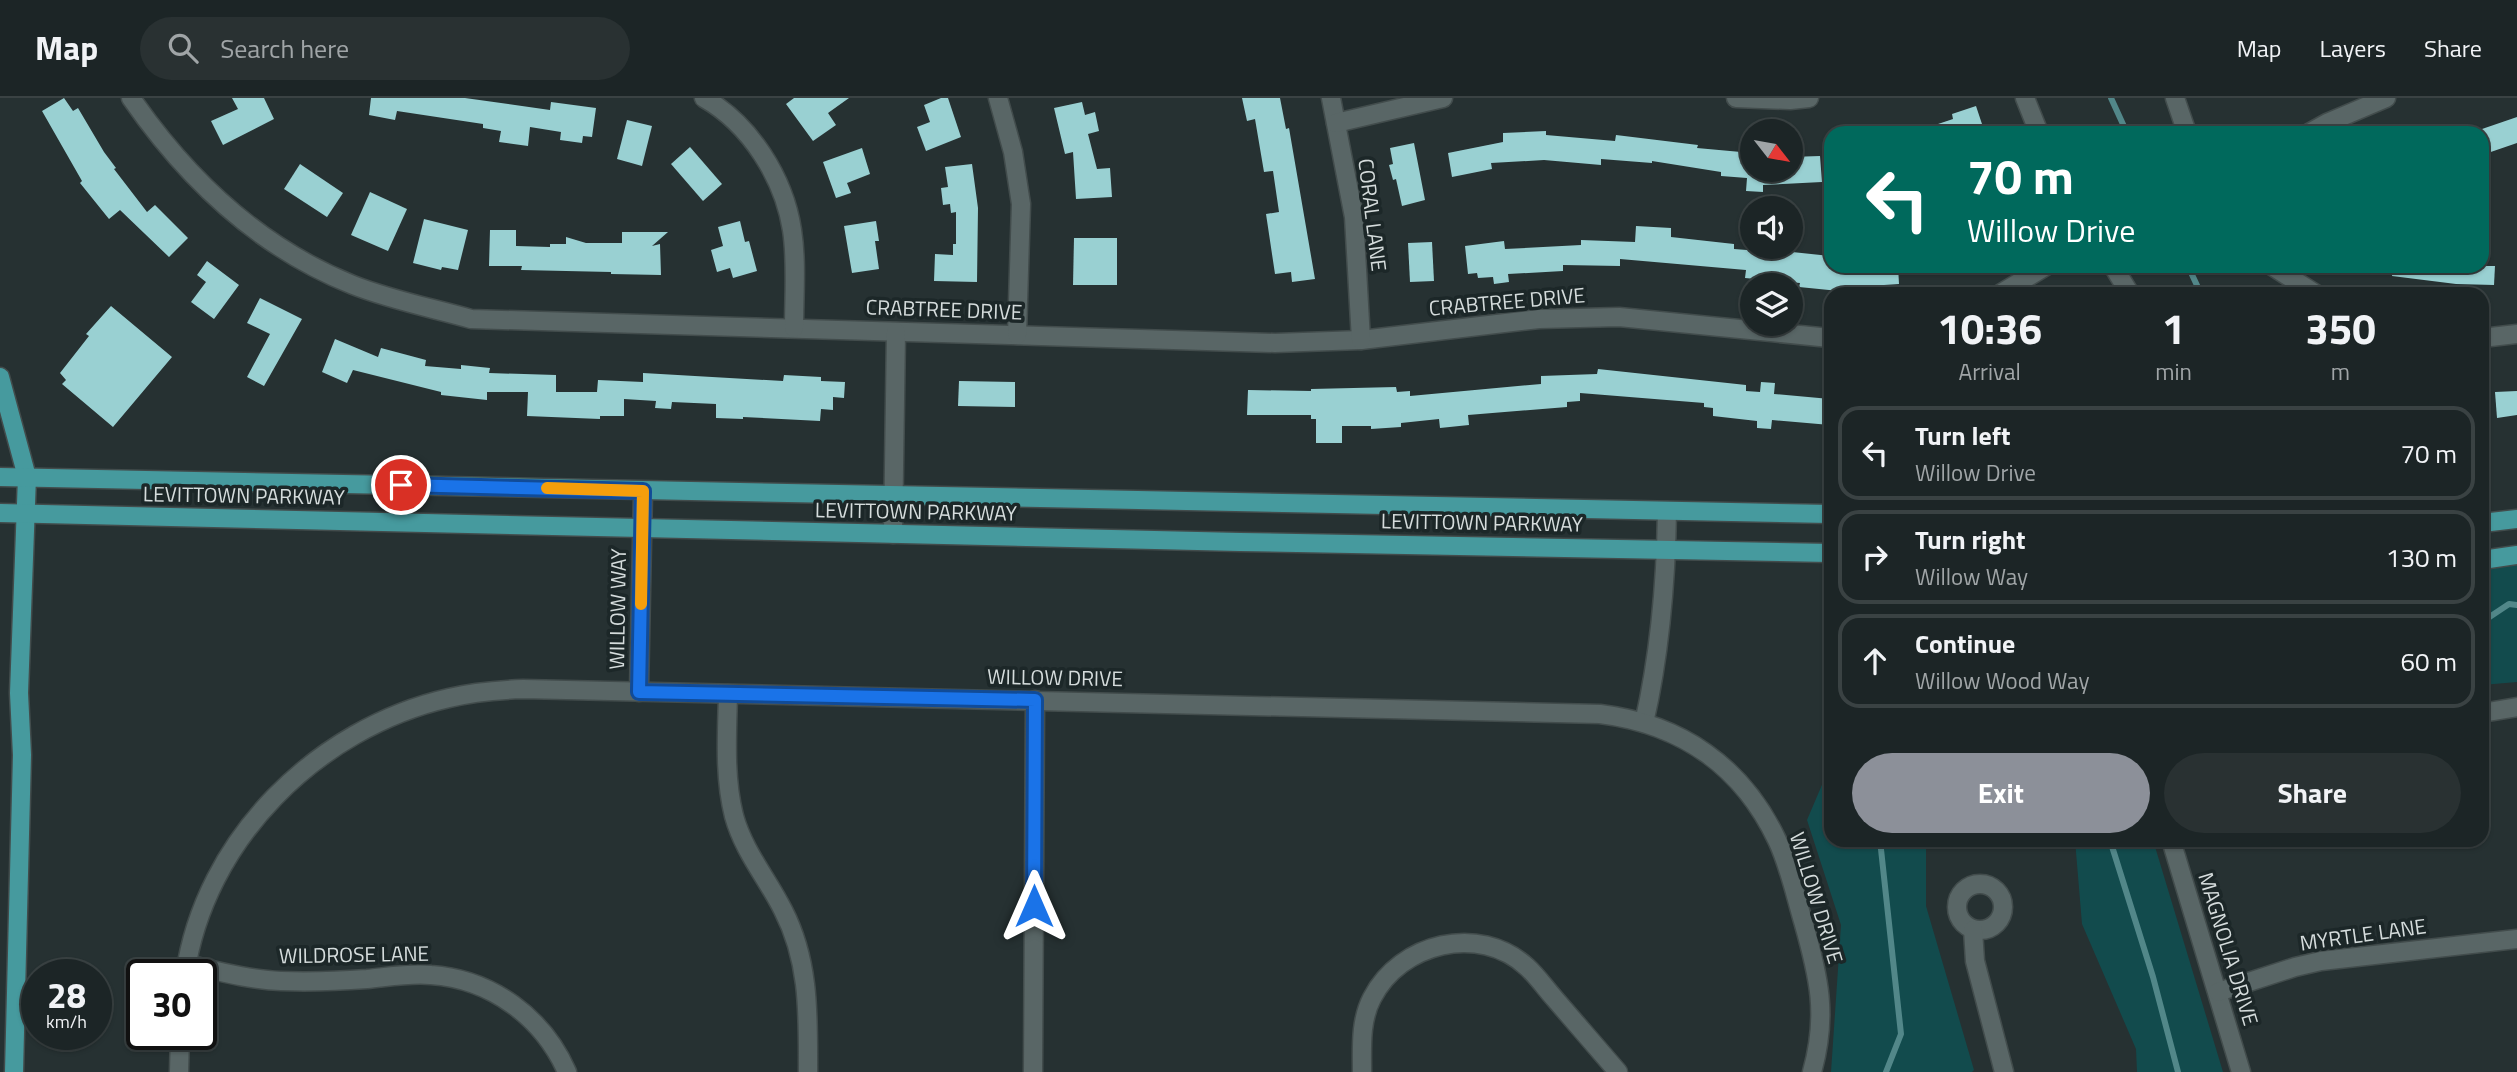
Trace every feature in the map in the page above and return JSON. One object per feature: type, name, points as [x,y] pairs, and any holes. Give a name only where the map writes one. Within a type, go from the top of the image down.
[{"type":"main road","points":[[0,377],[27,477],[19,693],[22,755],[14,1072]]},
{"type":"main road","name":"LEVITTOWN PARKWAY","points":[[0,477],[1824,514]]},
{"type":"main road","name":"LEVITTOWN PARKWAY","points":[[0,513],[1824,553]]},
{"type":"main road","points":[[2489,522],[2517,519]]},
{"type":"main road","points":[[2489,559],[2517,555]]},
{"type":"street","name":"CRABTREE DRIVE","points":[[131,98],[154,131],[202,184],[270,241],[350,284],[383,296],[471,319],[1275,343],[1361,340],[1539,319],[1619,317],[1824,337]]},
{"type":"street","points":[[704,98],[739,126],[756,145],[770,167],[785,203],[794,254],[794,328]]},
{"type":"street","points":[[998,98],[1013,152],[1021,204],[1017,335]]},
{"type":"street","name":"CORAL LANE","points":[[1331,98],[1354,217],[1361,340]]},
{"type":"street","points":[[1336,123],[1443,98]]},
{"type":"street","points":[[1736,98],[1809,98]]},
{"type":"street","points":[[2025,98],[2036,126]]},
{"type":"street","points":[[2175,98],[2185,126]]},
{"type":"street","points":[[2322,126],[2386,98]]},
{"type":"street","points":[[2012,287],[2034,273]]},
{"type":"street","points":[[2277,273],[2288,287]]},
{"type":"street","points":[[893,534],[896,332]]},
{"type":"street","points":[[2489,337],[2517,334]]},
{"type":"street","name":"WILLOW WAY","points":[[639,692],[643,491]]},
{"type":"street","points":[[1644,723],[1654,678],[1667,549],[1667,511]]},
{"type":"street","name":"WILLOW DRIVE","points":[[188,959],[206,900],[222,867],[263,808],[291,780],[326,752],[364,729],[405,711],[448,698],[493,690],[1600,714],[1644,723],[1677,736],[1716,760],[1741,784],[1762,812],[1779,842],[1808,939],[1821,999],[1821,1025],[1812,1072]]},
{"type":"street","points":[[728,694],[726,766],[734,817],[747,853],[783,909],[801,956],[808,1006],[808,1072]]},
{"type":"street","points":[[1033,1072],[1035,700]]},
{"type":"street","points":[[2489,712],[2517,707]]},
{"type":"street","name":"MAGNOLIA DRIVE","points":[[2173,847],[2241,1072]]},
{"type":"street","points":[[1973,930],[1975,961],[2004,1072]]},
{"type":"street","name":"MYRTLE LANE","points":[[2218,992],[2322,961],[2517,939]]},
{"type":"street","points":[[1362,1072],[1362,1035],[1366,1012],[1385,978],[1396,967],[1430,947],[1469,943],[1492,947],[1527,966],[1618,1072]]},
{"type":"street","name":"WILDROSE LANE","points":[[217,973],[278,981],[420,975],[457,978],[481,986],[523,1011],[541,1028],[568,1072]]},
{"type":"street","points":[[179,1072],[180,1050]]},
{"type":"shaded area","points":[[2517,555],[2517,682],[2489,684],[2489,559]]},
{"type":"shaded area","points":[[1824,780],[1824,847],[1926,847],[1926,906],[1974,1070],[1972,1072],[1831,1072],[1841,925],[1807,820]]},
{"type":"shaded area","points":[[2076,847],[2155,847],[2223,1072],[2137,1072],[2136,1049],[2082,924]]},
{"type":"building","points":[[64,98],[73,111],[78,108],[116,168],[114,169],[147,212],[155,205],[188,238],[169,257],[120,210],[109,219],[80,183],[82,181],[42,111]]},
{"type":"building","points":[[232,98],[264,98],[274,119],[223,145],[211,121],[238,109]]},
{"type":"building","points":[[371,98],[465,98],[550,110],[551,102],[596,108],[592,137],[583,136],[582,143],[560,140],[561,132],[530,127],[528,146],[499,142],[501,131],[483,128],[483,124],[397,111],[395,120],[369,115]]},
{"type":"building","points":[[794,98],[849,98],[828,113],[836,125],[813,141],[786,104]]},
{"type":"building","points":[[948,98],[961,137],[926,151],[917,127],[930,122],[924,105]]},
{"type":"building","points":[[1242,98],[1280,98],[1286,129],[1289,128],[1315,279],[1292,282],[1291,272],[1275,274],[1266,214],[1279,212],[1273,171],[1264,172],[1255,119],[1247,121]]},
{"type":"building","points":[[1082,102],[1085,115],[1095,112],[1099,131],[1088,134],[1097,169],[1110,168],[1112,197],[1076,199],[1073,152],[1065,154],[1054,108]]},
{"type":"building","points":[[1976,106],[1983,126],[1932,126],[1953,119],[1952,114]]},
{"type":"building","points":[[2517,117],[2517,143],[2489,153],[2489,127]]},
{"type":"building","points":[[627,120],[652,126],[642,166],[617,159]]},
{"type":"building","points":[[1546,131],[1546,135],[1615,141],[1616,135],[1740,152],[1740,177],[1652,161],[1601,159],[1601,165],[1544,160],[1491,163],[1492,169],[1452,177],[1448,153],[1503,142],[1503,133]]},
{"type":"building","points":[[1414,143],[1425,200],[1402,206],[1396,179],[1393,180],[1389,165],[1393,164],[1390,148]]},
{"type":"building","points":[[690,147],[722,184],[703,201],[671,164]]},
{"type":"building","points":[[862,148],[870,174],[847,183],[851,193],[836,198],[823,162]]},
{"type":"building","points":[[1820,156],[1822,182],[1763,185],[1763,192],[1746,191],[1747,182],[1803,182],[1803,157]]},
{"type":"building","points":[[300,164],[343,193],[327,217],[284,189]]},
{"type":"building","points":[[972,164],[978,208],[977,282],[934,281],[935,254],[953,255],[953,244],[956,244],[956,212],[951,213],[950,204],[943,205],[941,188],[948,187],[945,167]]},
{"type":"building","points":[[370,192],[407,209],[388,251],[351,235]]},
{"type":"building","points":[[424,219],[468,230],[458,270],[442,267],[441,270],[413,263]]},
{"type":"building","points":[[740,221],[757,271],[733,278],[730,268],[717,272],[711,250],[723,246],[718,227]]},
{"type":"building","points":[[876,221],[879,241],[875,241],[879,269],[852,273],[844,226]]},
{"type":"building","points":[[1636,226],[1671,228],[1671,237],[1734,244],[1734,249],[1740,249],[1740,259],[1803,259],[1803,253],[1824,255],[1824,273],[1898,273],[1899,284],[1824,287],[1824,290],[1803,287],[1803,273],[1746,273],[1746,270],[1620,259],[1620,266],[1563,265],[1563,271],[1508,274],[1509,282],[1494,284],[1493,277],[1478,278],[1477,273],[1468,274],[1465,246],[1504,241],[1505,249],[1581,245],[1581,240],[1635,242]]},
{"type":"building","points":[[490,230],[516,230],[516,246],[550,247],[550,244],[566,244],[566,237],[586,243],[622,243],[622,232],[668,232],[652,246],[660,244],[661,275],[521,270],[522,266],[489,266]]},
{"type":"building","points":[[1074,238],[1117,238],[1117,285],[1073,285]]},
{"type":"building","points":[[1432,242],[1434,281],[1410,282],[1408,243]]},
{"type":"building","points":[[207,261],[239,285],[214,319],[191,302],[206,282],[197,275]]},
{"type":"building","points":[[2489,266],[2495,266],[2494,285],[2456,284],[2392,276],[2392,273],[2489,273]]},
{"type":"building","points":[[260,298],[302,319],[264,386],[247,377],[270,334],[247,323]]},
{"type":"building","points":[[111,306],[172,357],[113,427],[62,384],[66,380],[60,373],[89,336],[86,334]]},
{"type":"building","points":[[335,339],[378,357],[381,348],[426,360],[425,366],[461,369],[461,365],[490,368],[489,373],[556,375],[556,392],[597,392],[598,380],[643,382],[643,373],[783,381],[784,375],[821,377],[821,381],[845,382],[844,398],[833,397],[833,410],[821,409],[820,421],[716,418],[716,404],[672,402],[671,409],[655,408],[656,401],[624,399],[624,416],[600,416],[600,419],[527,416],[528,392],[487,392],[487,400],[441,395],[441,392],[353,370],[347,383],[322,372]]},
{"type":"building","points":[[1598,369],[1746,385],[1746,391],[1760,392],[1761,382],[1775,383],[1774,394],[1824,398],[1824,424],[1772,420],[1771,429],[1757,428],[1757,421],[1713,416],[1713,408],[1704,407],[1704,403],[1580,393],[1580,401],[1567,402],[1567,407],[1468,415],[1469,425],[1440,428],[1439,419],[1401,423],[1401,427],[1371,429],[1371,426],[1342,426],[1342,443],[1316,443],[1316,419],[1311,419],[1311,415],[1247,415],[1248,390],[1311,391],[1396,387],[1397,392],[1410,391],[1410,396],[1541,384],[1541,376],[1597,374]]},
{"type":"building","points":[[959,381],[1015,382],[1015,407],[958,406]]},
{"type":"building","points":[[2517,391],[2517,415],[2497,418],[2495,392]]},
{"type":"waterway","points":[[2111,98],[2124,126]]},
{"type":"waterway","points":[[2191,273],[2198,287]]},
{"type":"waterway","points":[[2489,617],[2509,604],[2517,605]]},
{"type":"waterway","points":[[1881,847],[1901,1034],[1886,1072]]},
{"type":"waterway","points":[[2112,847],[2153,977],[2178,1072]]},
{"type":"slow traffic","points":[[547,488],[643,491],[641,604]]},
{"type":"route","points":[[401,485],[643,491],[639,692],[1035,700],[1034,906]]}]
